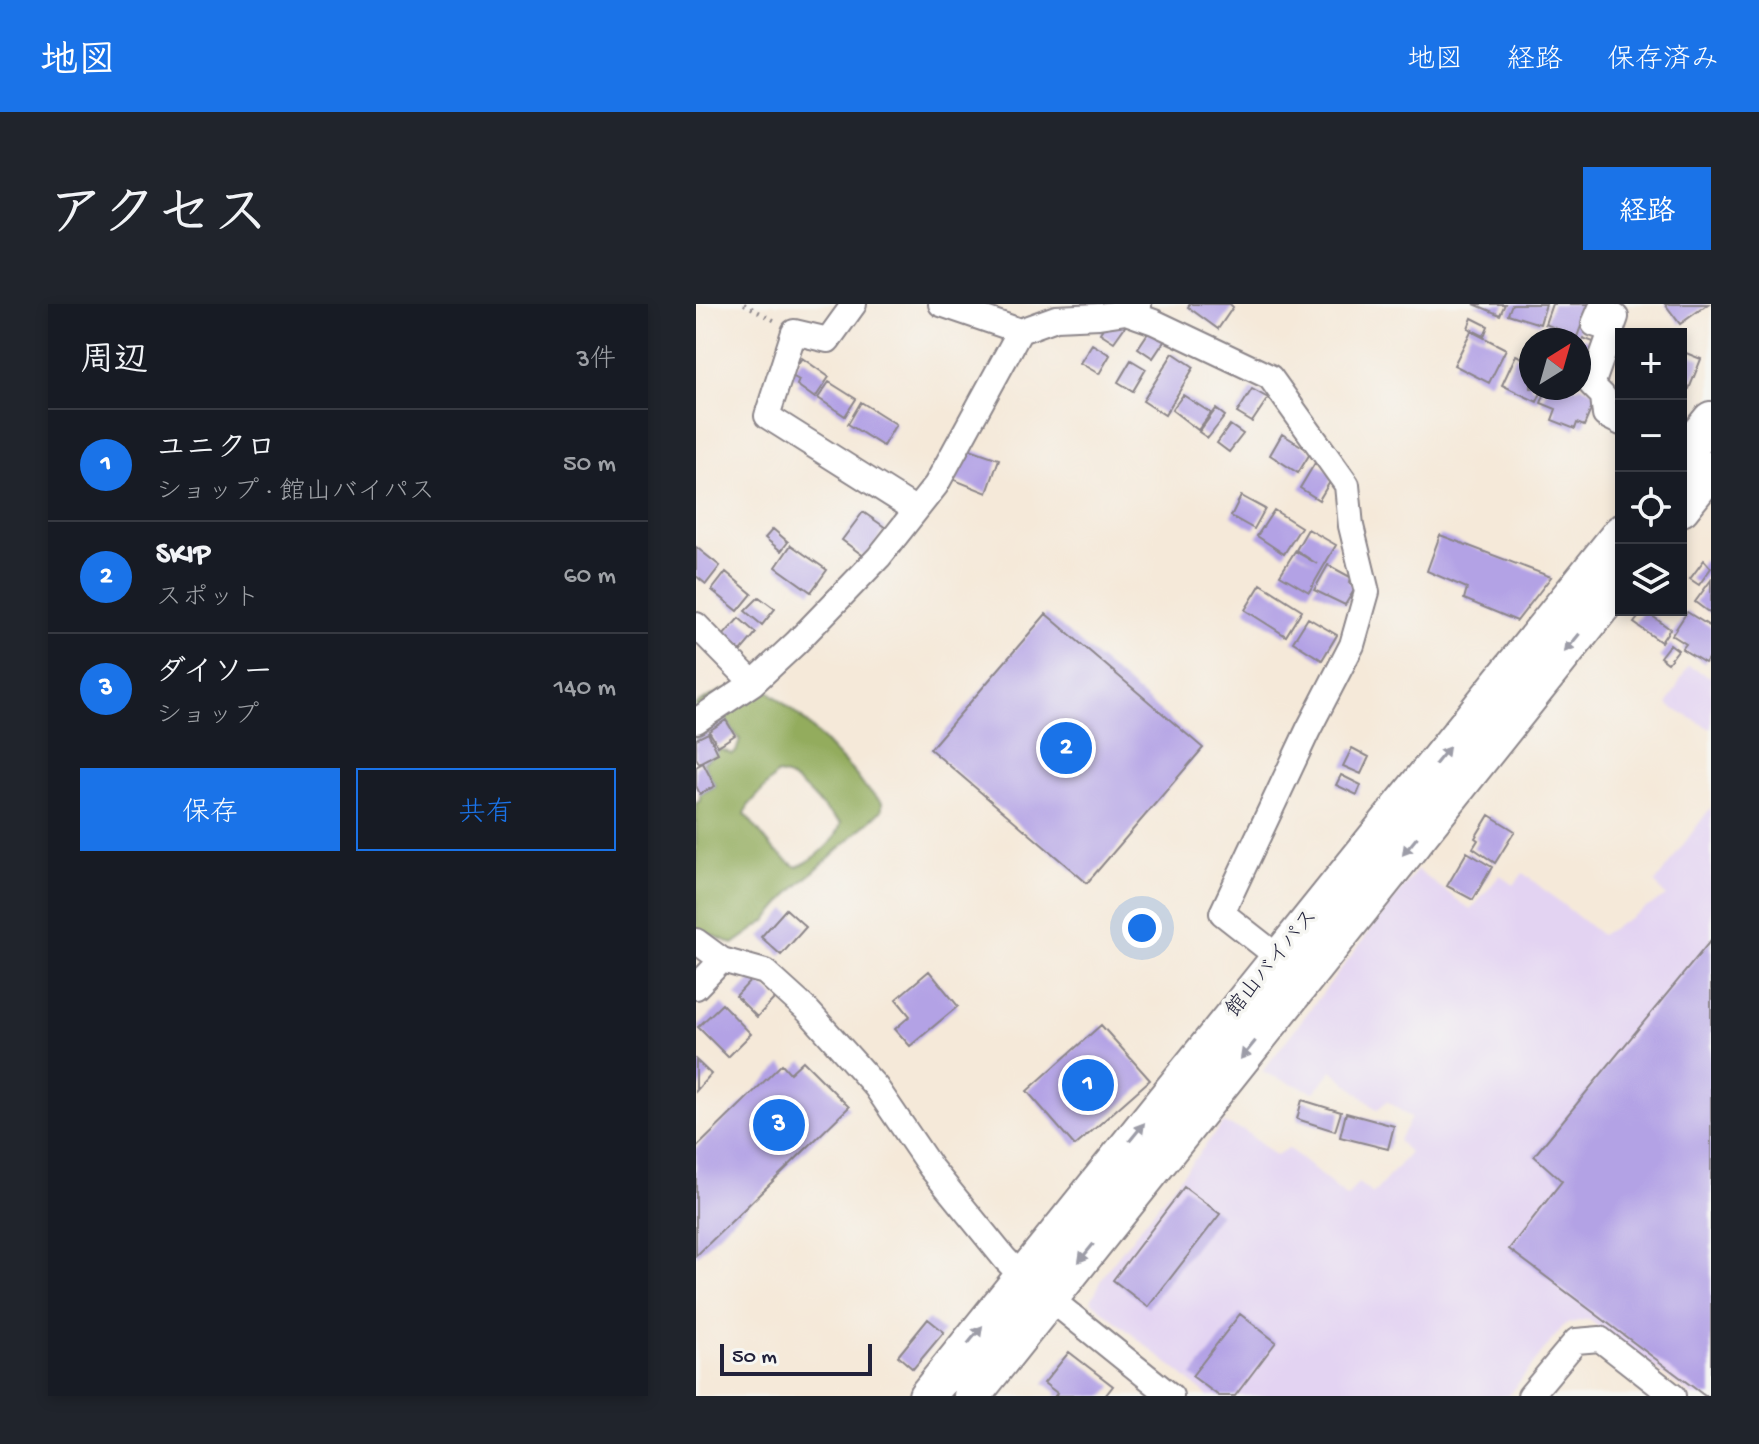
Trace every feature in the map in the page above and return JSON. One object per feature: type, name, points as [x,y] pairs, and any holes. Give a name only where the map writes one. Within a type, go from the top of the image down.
[{"type":"highway","points":[[1693,473],[1711,420]]},
{"type":"highway","name":"館山バイパス","points":[[927,1396],[1615,540]]},
{"type":"highway","name":"館山バイパス","points":[[972,1396],[1615,590]]},
{"type":"street","points":[[854,304],[828,340],[794,332],[767,416],[916,510]]},
{"type":"street","points":[[941,304],[1020,331],[1056,318],[1135,308],[1154,322],[1270,377],[1347,485],[1351,526],[1367,592],[1352,645],[1308,730],[1222,913],[1278,957]]},
{"type":"street","points":[[1612,330],[1592,385],[1603,396],[1605,415],[1615,420]]},
{"type":"street","points":[[696,721],[753,683],[879,557],[936,485],[1020,331]]},
{"type":"street","points":[[696,625],[753,683]]},
{"type":"street","points":[[696,941],[722,960],[765,972],[808,1011],[876,1087],[931,1168],[1005,1259],[1171,1396]]},
{"type":"street","points":[[696,987],[722,960]]},
{"type":"street","points":[[1530,1396],[1576,1341],[1600,1339],[1673,1396]]},
{"type":"path","points":[[744,304],[794,332]]},
{"type":"shaded area","points":[[1688,666],[1711,677],[1711,729],[1667,705]]},
{"type":"shaded area","points":[[1711,807],[1711,1396],[1693,1396],[1588,1319],[1565,1324],[1508,1396],[1208,1396],[1091,1301],[1107,1270],[1223,1123],[1245,1131],[1275,1156],[1288,1148],[1347,1197],[1358,1183],[1373,1194],[1410,1153],[1398,1141],[1411,1118],[1387,1101],[1377,1110],[1332,1070],[1314,1092],[1262,1072],[1417,870],[1471,910],[1500,875],[1514,885],[1523,873],[1601,935],[1666,896],[1655,883]]},
{"type":"green space","points":[[760,684],[803,719],[882,802],[882,810],[791,892],[767,920],[733,944],[696,928],[696,803],[700,801],[700,794],[715,786],[703,763],[720,749],[732,754],[736,752],[740,740],[726,721],[696,739],[696,704],[721,691]],"holes":[[[777,774],[795,780],[841,822],[824,849],[796,867],[774,850],[745,814],[748,806]]]},
{"type":"building","points":[[1190,304],[1230,304],[1233,307],[1218,329],[1188,307]]},
{"type":"building","points":[[1474,304],[1505,304],[1500,315]]},
{"type":"building","points":[[1512,304],[1546,304],[1540,324],[1508,314]]},
{"type":"building","points":[[1552,304],[1589,304],[1580,328],[1555,328],[1545,324]]},
{"type":"building","points":[[1665,304],[1708,304],[1680,324]]},
{"type":"building","points":[[1111,315],[1126,325],[1114,342],[1100,333]]},
{"type":"building","points":[[1472,318],[1488,326],[1484,336],[1468,328]]},
{"type":"building","points":[[1150,330],[1165,340],[1153,358],[1138,348]]},
{"type":"building","points":[[1471,331],[1506,349],[1489,383],[1454,365]]},
{"type":"building","points":[[1591,341],[1596,343],[1591,357]]},
{"type":"building","points":[[1092,344],[1110,355],[1099,374],[1080,363]]},
{"type":"building","points":[[1173,353],[1194,367],[1165,415],[1143,401]]},
{"type":"building","points":[[1687,353],[1701,359],[1687,388]]},
{"type":"building","points":[[1516,355],[1519,356],[1519,393],[1502,385]]},
{"type":"building","points":[[802,358],[829,377],[815,398],[797,385],[799,380],[790,375]]},
{"type":"building","points":[[1131,360],[1146,369],[1133,391],[1118,382]]},
{"type":"building","points":[[829,382],[856,399],[845,416],[818,398]]},
{"type":"building","points":[[1252,389],[1268,398],[1252,422],[1237,413]]},
{"type":"building","points":[[1591,390],[1598,393],[1584,426],[1577,423],[1575,429],[1552,420],[1556,409],[1541,403],[1542,400],[1591,400]]},
{"type":"building","points":[[1183,395],[1211,413],[1198,430],[1172,410]]},
{"type":"building","points":[[861,402],[896,424],[883,446],[848,424]]},
{"type":"building","points":[[1216,409],[1225,416],[1208,438],[1199,432]]},
{"type":"building","points":[[1230,425],[1243,434],[1229,452],[1217,443]]},
{"type":"building","points":[[1282,434],[1311,452],[1298,473],[1270,455]]},
{"type":"building","points":[[964,447],[999,459],[987,493],[952,479]]},
{"type":"building","points":[[1315,463],[1334,475],[1319,500],[1300,488]]},
{"type":"building","points":[[1241,496],[1265,509],[1254,529],[1231,516]]},
{"type":"building","points":[[1274,510],[1301,527],[1284,554],[1257,536]]},
{"type":"building","points":[[863,512],[886,528],[865,557],[842,540]]},
{"type":"building","points":[[773,529],[788,542],[781,551],[765,538]]},
{"type":"building","points":[[1308,529],[1336,545],[1309,592],[1280,575],[1295,551],[1317,564],[1296,550]]},
{"type":"building","points":[[1440,535],[1551,577],[1517,621],[1464,599],[1467,588],[1427,571]]},
{"type":"building","points":[[791,545],[827,570],[811,592],[776,567]]},
{"type":"building","points":[[696,547],[720,566],[706,584],[696,576]]},
{"type":"building","points":[[1704,560],[1711,568],[1699,585],[1690,579]]},
{"type":"building","points":[[1328,565],[1352,578],[1349,583],[1356,587],[1345,605],[1314,590]]},
{"type":"building","points":[[726,572],[752,594],[738,611],[712,590]]},
{"type":"building","points":[[1711,580],[1711,614],[1695,602]]},
{"type":"building","points":[[1261,584],[1302,610],[1286,636],[1245,610]]},
{"type":"building","points":[[759,597],[775,609],[762,625],[745,611]]},
{"type":"building","points":[[1687,612],[1711,627],[1711,654],[1705,663],[1682,649],[1686,644],[1672,635]]},
{"type":"building","points":[[1046,614],[1203,748],[1087,883],[930,749]]},
{"type":"building","points":[[1639,616],[1652,616],[1670,629],[1661,642],[1634,623]]},
{"type":"building","points":[[739,618],[756,633],[741,651],[722,637]]},
{"type":"building","points":[[1308,618],[1337,635],[1322,660],[1293,642]]},
{"type":"building","points":[[1670,644],[1678,650],[1668,663],[1660,657]]},
{"type":"building","points":[[726,720],[735,735],[718,746],[709,731]]},
{"type":"building","points":[[708,733],[718,753],[699,763],[696,739]]},
{"type":"building","points":[[1352,748],[1369,757],[1361,774],[1343,766]]},
{"type":"building","points":[[703,763],[715,786],[700,794],[696,786],[696,767]]},
{"type":"building","points":[[1341,775],[1361,785],[1357,795],[1336,785]]},
{"type":"building","points":[[1489,815],[1515,831],[1495,863],[1473,848],[1478,840],[1475,838]]},
{"type":"building","points":[[1467,852],[1492,867],[1473,900],[1447,886]]},
{"type":"building","points":[[786,909],[806,927],[781,955],[761,937]]},
{"type":"building","points":[[1711,940],[1711,1396],[1705,1396],[1509,1249],[1562,1181],[1534,1156]]},
{"type":"building","points":[[929,971],[958,1006],[910,1046],[895,1029],[910,1016],[896,999]]},
{"type":"building","points":[[753,978],[775,998],[757,1017],[736,996]]},
{"type":"building","points":[[722,1004],[751,1034],[728,1057],[698,1027]]},
{"type":"building","points":[[1101,1025],[1150,1080],[1075,1146],[1027,1091]]},
{"type":"building","points":[[696,1060],[711,1074],[696,1091]]},
{"type":"building","points":[[803,1061],[849,1107],[696,1256],[696,1148],[782,1064],[790,1073]]},
{"type":"building","points":[[1302,1100],[1341,1112],[1335,1131],[1297,1119]]},
{"type":"building","points":[[1346,1113],[1394,1126],[1388,1149],[1340,1137]]},
{"type":"building","points":[[1184,1187],[1220,1214],[1148,1307],[1113,1280]]},
{"type":"building","points":[[1240,1314],[1276,1342],[1235,1396],[1219,1396],[1192,1376]]},
{"type":"building","points":[[928,1319],[944,1332],[913,1369],[898,1356]]},
{"type":"building","points":[[1069,1352],[1113,1386],[1105,1396],[1055,1396],[1057,1393],[1044,1383]]},
{"type":"place","name":"SKIP","points":[[1066,748]]},
{"type":"place","name":"ユニクロ","points":[[1088,1085]]},
{"type":"place","name":"ダイソー","points":[[779,1125]]}]
